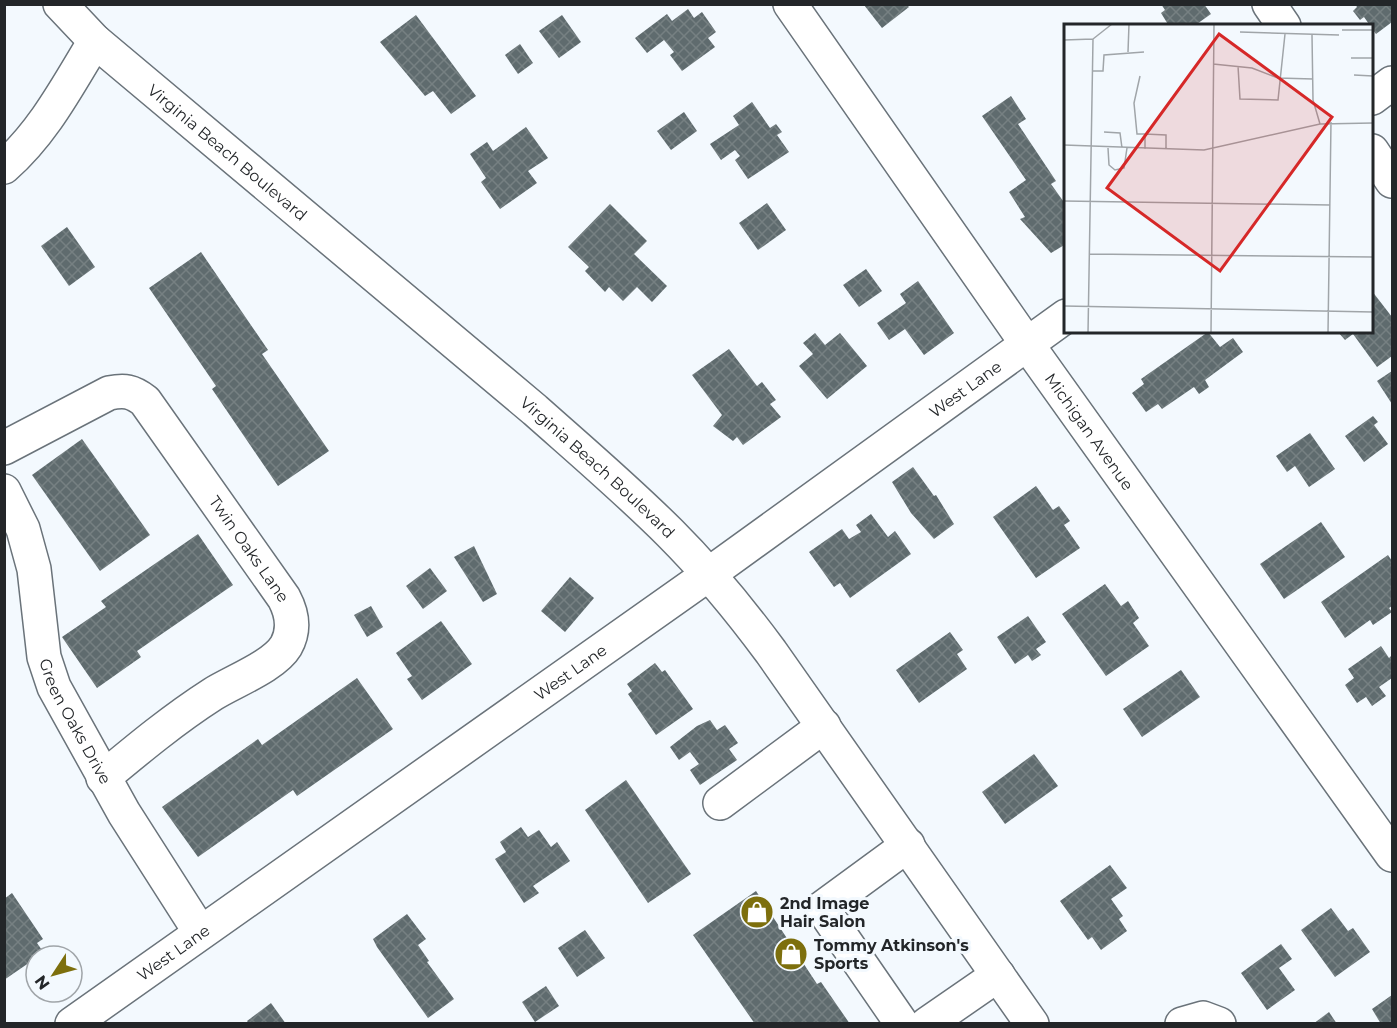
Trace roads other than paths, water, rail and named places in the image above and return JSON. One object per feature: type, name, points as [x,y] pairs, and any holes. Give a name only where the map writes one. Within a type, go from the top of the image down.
[{"type":"street","name":"Virginia Beach Boulevard","points":[[60,4],[95,41],[606,472],[709,574],[746,618],[824,726],[1032,1023]]},
{"type":"street","name":"Michigan Avenue","points":[[790,4],[1027,344],[1392,855]]},
{"type":"street","points":[[1269,4],[1283,24]]},
{"type":"street","points":[[4,167],[19,154],[41,128],[95,41]]},
{"type":"street","points":[[1373,97],[1392,83]]},
{"type":"street","points":[[1373,154],[1392,181]]},
{"type":"street","name":"West Lane","points":[[72,1023],[709,574],[1064,317]]},
{"type":"street","name":"Twin Oaks Lane","points":[[4,448],[109,393],[120,391],[135,393],[145,401],[291,610],[292,628],[286,646],[275,659],[214,693],[156,733],[103,778]]},
{"type":"street","name":"Green Oaks Drive","points":[[4,491],[23,529],[34,569],[44,657],[54,687],[103,778],[200,932]]},
{"type":"street","points":[[720,803],[824,726]]},
{"type":"street","points":[[902,1023],[822,908],[908,845]]},
{"type":"street","points":[[927,1023],[998,975]]},
{"type":"street","points":[[1182,1023],[1203,1018],[1219,1023]]},
{"type":"place","name":"2nd Image Hair Salon","points":[[757,912]]},
{"type":"place","name":"Tommy Atkinson's Sports","points":[[791,954]]}]
